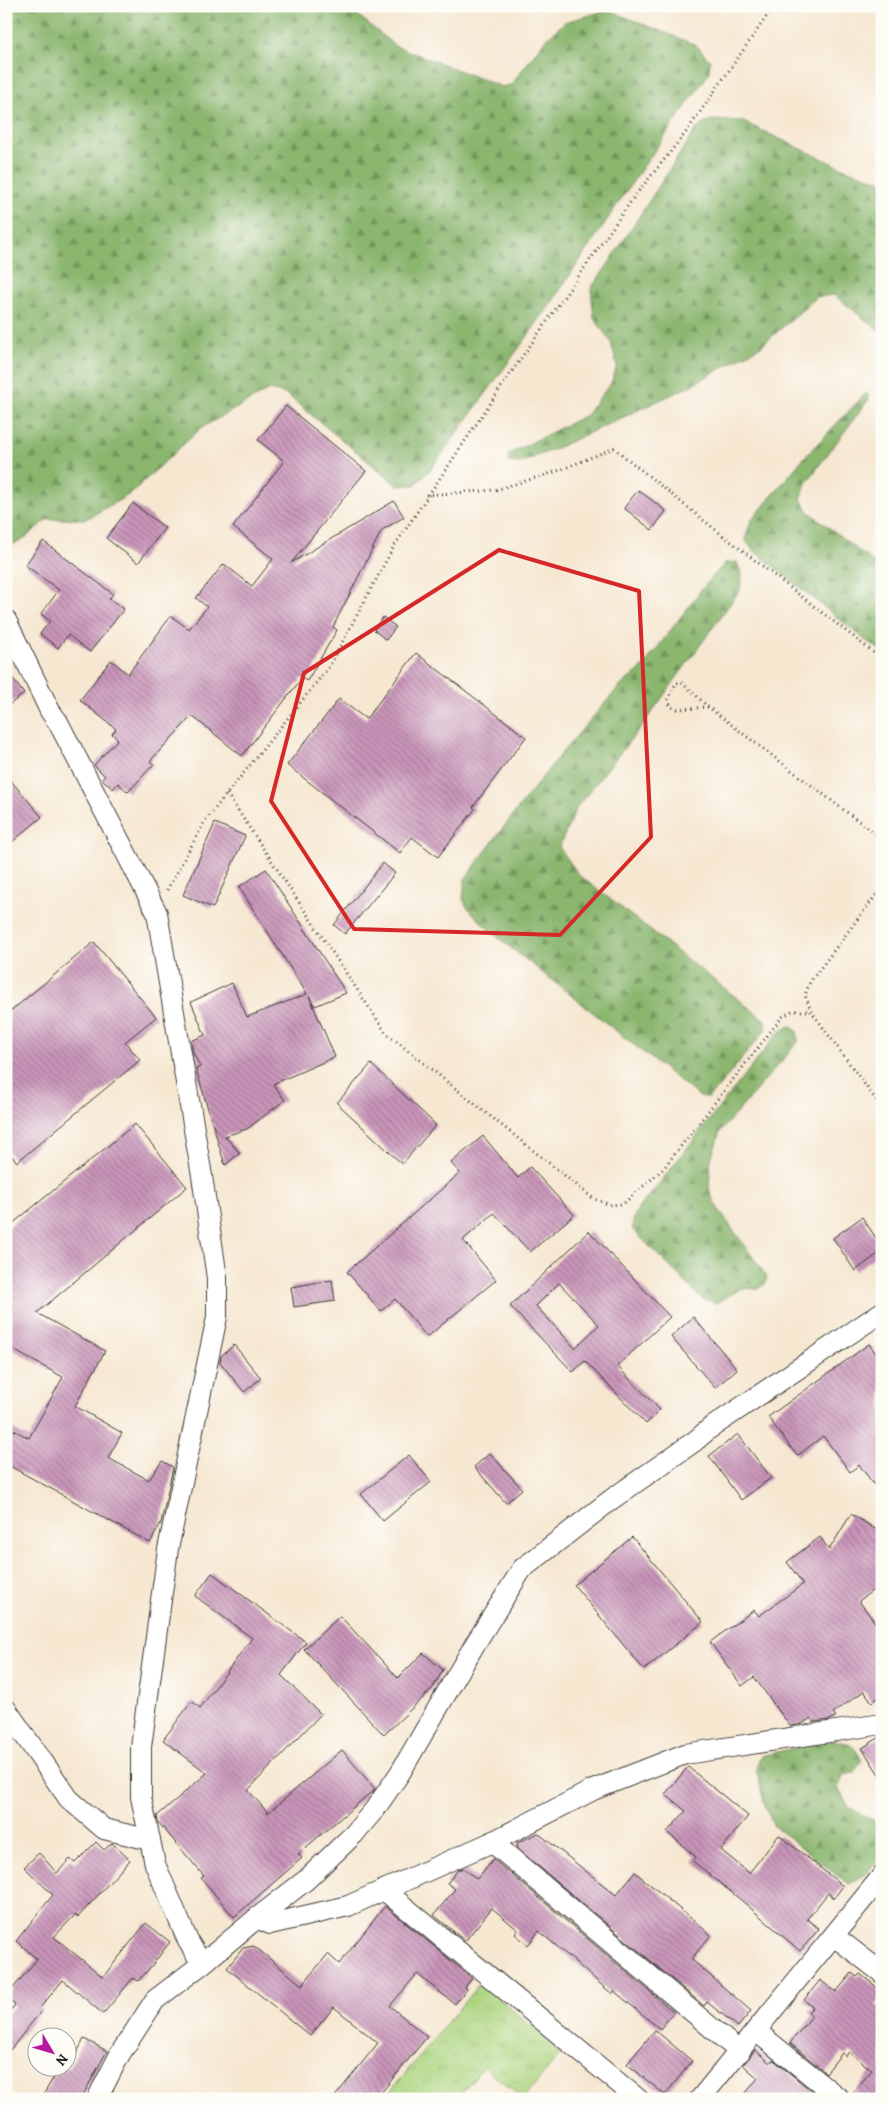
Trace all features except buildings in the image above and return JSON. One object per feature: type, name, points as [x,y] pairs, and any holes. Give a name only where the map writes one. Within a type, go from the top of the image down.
[{"type":"street","points":[[6,620],[50,711],[58,722],[157,913],[202,1176],[217,1278],[216,1317],[168,1549],[141,1747],[141,1798],[155,1864],[188,1941],[202,1964]]},
{"type":"street","points":[[97,2099],[120,2054],[155,2000],[306,1880],[354,1834],[375,1809],[400,1773],[475,1644],[522,1569],[612,1499],[695,1441],[709,1429],[882,1312]]},
{"type":"street","points":[[6,1709],[69,1799],[104,1829],[150,1840]]},
{"type":"street","points":[[257,1918],[270,1924],[348,1906],[492,1842],[594,1790],[684,1754],[882,1724]]},
{"type":"street","points":[[492,1842],[740,2052]]},
{"type":"street","points":[[700,2099],[882,1876]]},
{"type":"street","points":[[384,1890],[638,2099]]},
{"type":"street","points":[[834,1936],[882,1973]]},
{"type":"street","points":[[756,2031],[840,2099]]},
{"type":"path","points":[[157,913],[205,821],[329,667],[393,548],[426,495],[634,197],[684,135],[774,6]]},
{"type":"path","points":[[426,495],[495,490],[556,472],[614,448],[882,659]]},
{"type":"path","points":[[708,707],[678,709],[671,706],[668,700],[676,683],[682,682],[708,707],[874,832],[882,835]]},
{"type":"path","points":[[227,794],[386,1033],[594,1199],[611,1205],[623,1204],[663,1169],[782,1017],[792,1011],[811,1011]]},
{"type":"path","points":[[882,887],[810,982],[805,995],[811,1011],[882,1108]]},
{"type":"highlighted area","points":[[499,550],[639,591],[651,837],[560,935],[354,929],[271,801],[304,673]]},
{"type":"green space","points":[[6,6],[347,6],[395,46],[502,87],[511,85],[545,40],[565,22],[608,10],[696,45],[710,61],[709,73],[627,190],[548,308],[431,469],[415,485],[398,486],[286,394],[269,390],[201,428],[130,494],[86,519],[48,519],[21,541],[6,547]]},
{"type":"green space","points":[[710,120],[741,121],[845,169],[882,181],[882,333],[834,295],[817,297],[761,346],[690,386],[559,447],[520,463],[508,462],[509,454],[586,415],[611,383],[617,366],[611,342],[594,318],[591,288],[696,129]]},
{"type":"green space","points":[[866,393],[869,395],[869,399],[806,483],[801,499],[808,511],[882,569],[882,651],[869,643],[752,549],[745,539],[751,521],[802,460]]},
{"type":"green space","points":[[737,562],[742,576],[740,590],[644,723],[577,807],[559,847],[579,875],[765,1020],[766,1029],[708,1098],[700,1097],[491,932],[467,907],[463,899],[465,879],[559,756],[619,687],[642,668],[702,589],[725,563]]},
{"type":"green space","points":[[790,1026],[797,1031],[798,1042],[720,1132],[711,1159],[709,1187],[714,1203],[767,1277],[765,1284],[756,1289],[742,1288],[716,1303],[701,1298],[633,1230],[633,1220],[640,1207],[778,1033]]},
{"type":"green space","points":[[827,1740],[849,1744],[859,1755],[862,1761],[853,1773],[843,1775],[838,1788],[849,1807],[875,1822],[882,1835],[882,1857],[863,1876],[848,1884],[773,1825],[764,1803],[756,1767],[761,1756]]},
{"type":"green space","points":[[480,1983],[562,2052],[523,2099],[484,2066],[456,2099],[384,2099]]}]
